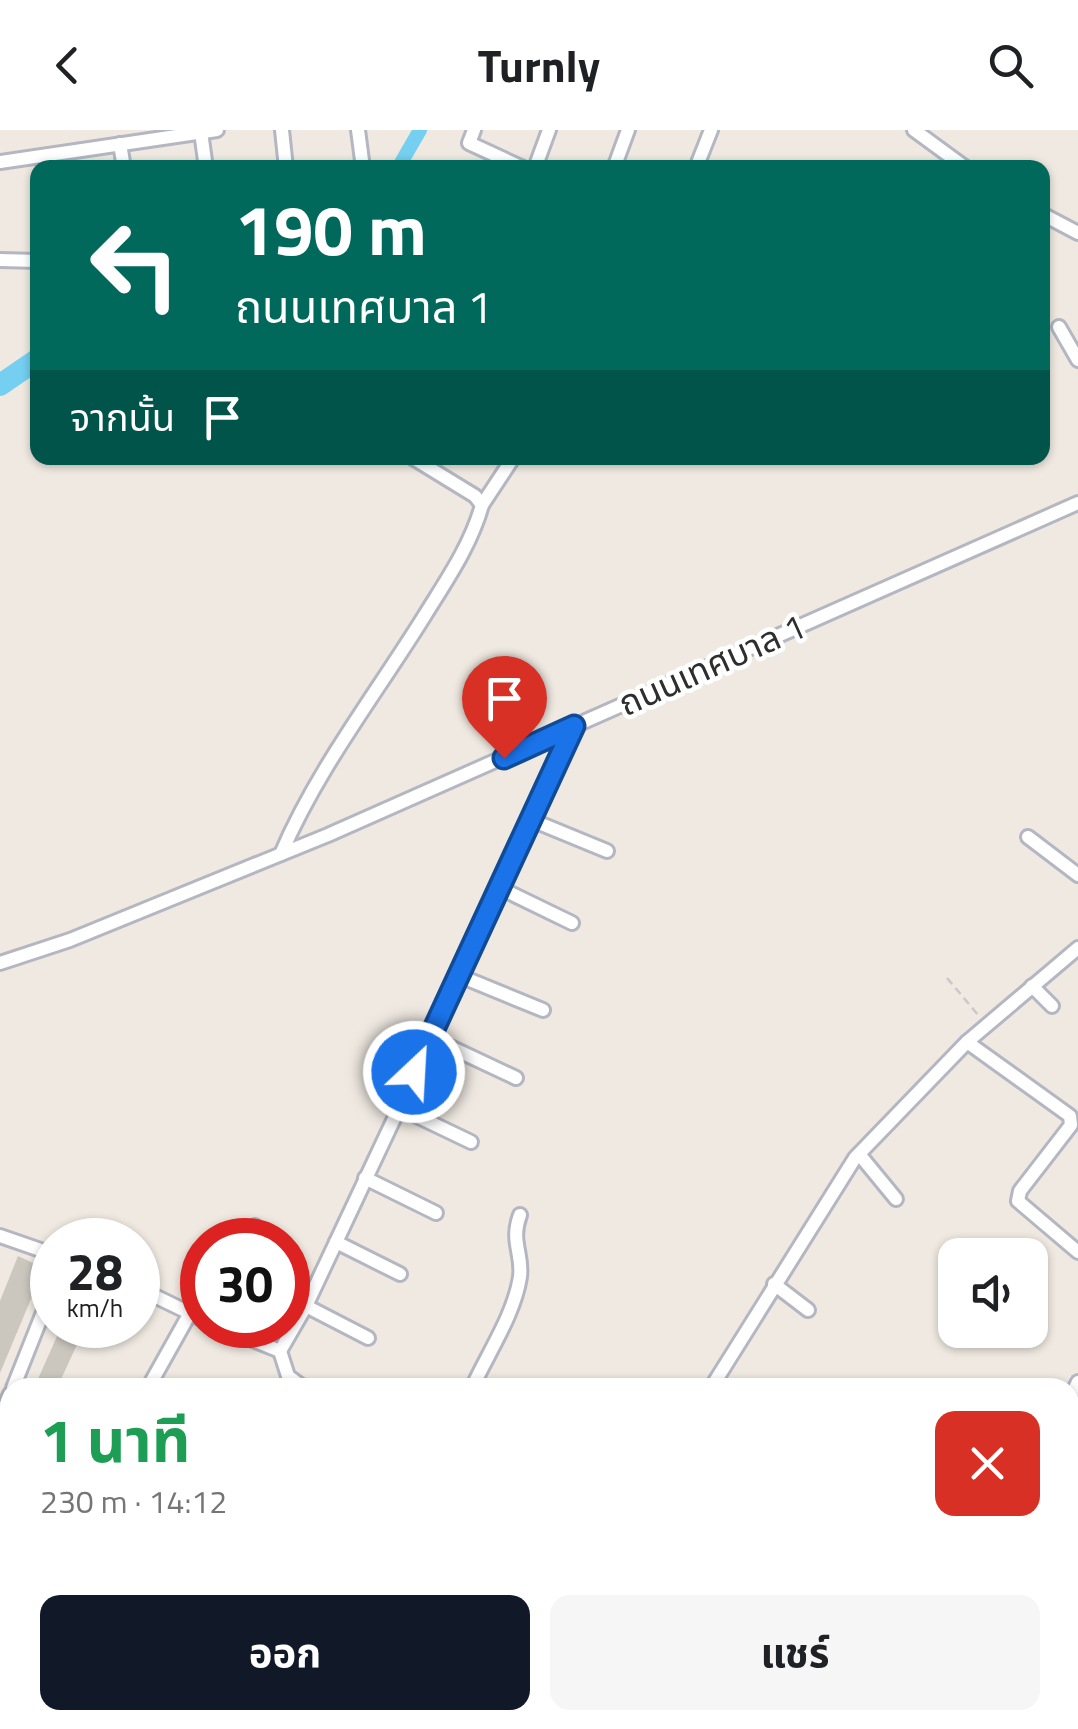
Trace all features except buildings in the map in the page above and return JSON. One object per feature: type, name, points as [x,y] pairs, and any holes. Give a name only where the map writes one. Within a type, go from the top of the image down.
[{"type":"street","points":[[48,160],[120,144],[217,130]]},
{"type":"street","points":[[282,130],[285,160]]},
{"type":"street","points":[[358,130],[362,160]]},
{"type":"street","points":[[474,130],[469,143],[506,160]]},
{"type":"street","points":[[538,160],[549,130]]},
{"type":"street","points":[[617,160],[628,130]]},
{"type":"street","points":[[699,160],[711,130]]},
{"type":"street","points":[[914,130],[955,160]]},
{"type":"street","points":[[201,132],[205,160]]},
{"type":"street","points":[[120,144],[123,160]]},
{"type":"street","points":[[0,162],[30,161]]},
{"type":"street","points":[[1050,218],[1078,233]]},
{"type":"street","points":[[0,260],[30,261]]},
{"type":"street","points":[[1059,327],[1078,360]]},
{"type":"street","points":[[426,465],[466,488],[482,505]]},
{"type":"street","points":[[286,852],[321,775],[441,590],[470,538],[482,505],[508,465]]},
{"type":"street","name":"ถนนเทศบาล 1","points":[[0,962],[70,940],[328,835],[1078,503]]},
{"type":"street","points":[[310,1297],[534,821],[574,726]]},
{"type":"street","points":[[534,821],[607,852]]},
{"type":"street","points":[[1028,837],[1078,876]]},
{"type":"street","points":[[500,888],[572,923]]},
{"type":"street","points":[[718,1378],[859,1154],[986,1025],[1078,948]]},
{"type":"street","points":[[460,976],[543,1010]]},
{"type":"street","points":[[1032,986],[1052,1006]]},
{"type":"street","points":[[431,1038],[516,1078]]},
{"type":"street","points":[[968,1042],[1074,1116],[1020,1191],[1018,1201],[1078,1252]]},
{"type":"street","points":[[398,1107],[471,1142]]},
{"type":"street","points":[[859,1154],[896,1199]]},
{"type":"street","points":[[366,1178],[436,1214]]},
{"type":"street","points":[[477,1378],[516,1292],[520,1266],[514,1238],[520,1215]]},
{"type":"street","points":[[0,1236],[30,1246]]},
{"type":"street","points":[[336,1242],[400,1274]]},
{"type":"street","points":[[774,1284],[808,1310]]},
{"type":"street","points":[[310,1308],[368,1338]]},
{"type":"street","points":[[155,1378],[180,1340]]},
{"type":"street","points":[[16,1378],[30,1344]]},
{"type":"street","points":[[271,1348],[280,1352]]},
{"type":"street","points":[[282,1348],[280,1352],[291,1378]]},
{"type":"path","points":[[947,978],[986,1025]]},
{"type":"waterway","points":[[403,160],[420,130]]},
{"type":"waterway","points":[[0,385],[30,364]]},
{"type":"route","points":[[414,1072],[534,821],[574,726],[504,758]]}]
